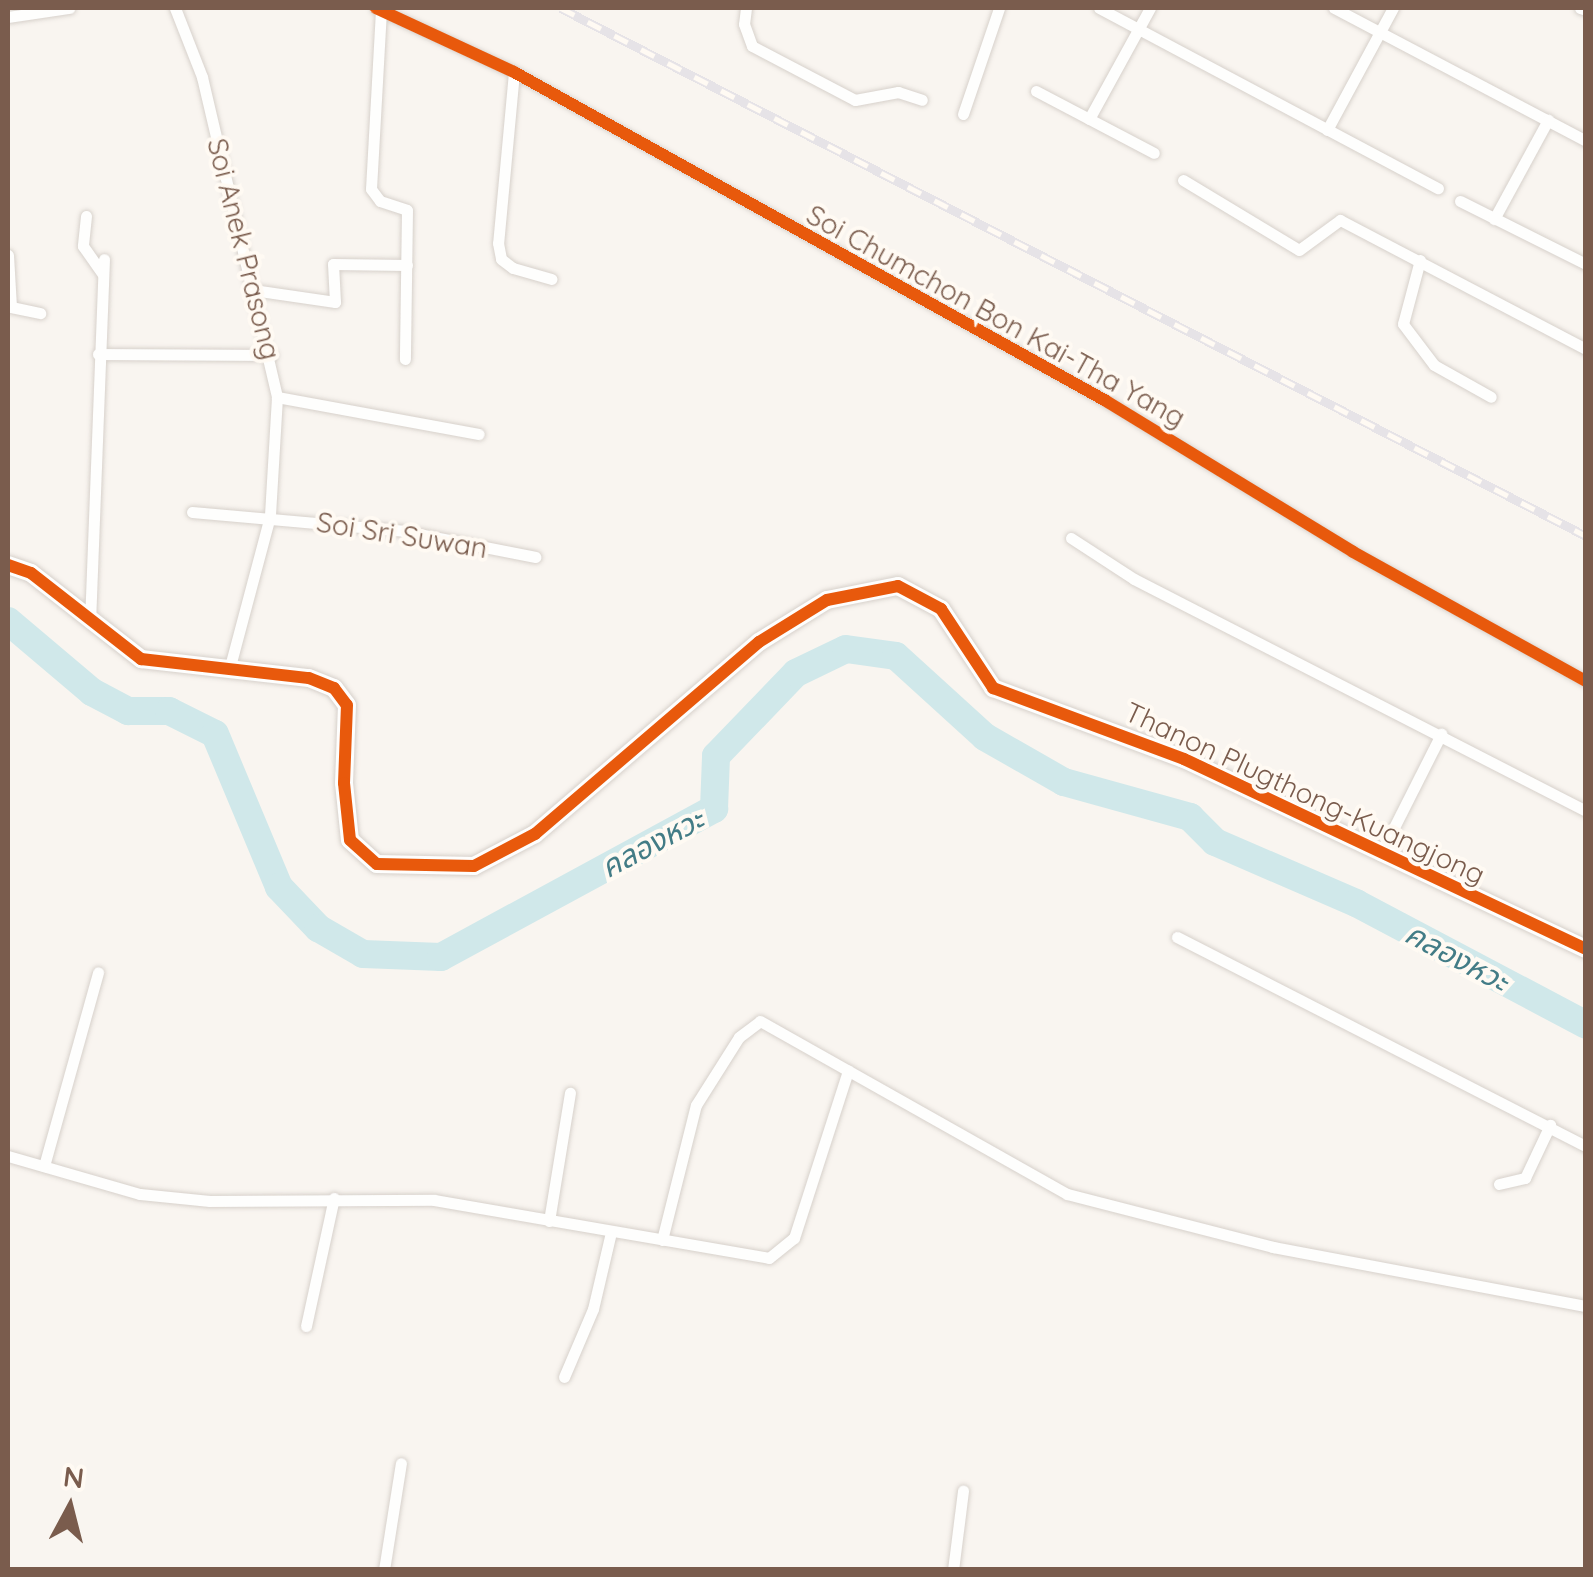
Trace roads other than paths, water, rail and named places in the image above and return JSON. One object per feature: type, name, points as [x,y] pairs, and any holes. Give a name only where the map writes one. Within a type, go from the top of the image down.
[{"type":"street","points":[[8,17],[68,8]]},
{"type":"street","name":"Soi Anek Prasong","points":[[175,8],[202,77],[272,355],[277,396],[270,516],[229,670]]},
{"type":"street","points":[[746,8],[744,24],[752,46],[855,100],[898,92],[922,100]]},
{"type":"street","points":[[963,114],[998,8]]},
{"type":"street","points":[[1099,8],[1438,188]]},
{"type":"street","points":[[1088,119],[1150,8]]},
{"type":"street","points":[[1334,8],[1586,141]]},
{"type":"street","points":[[1327,130],[1393,8]]},
{"type":"street","points":[[378,9],[371,190],[380,201],[406,210],[404,359]]},
{"type":"street","name":"Soi Chumchon Bon Kai-Tha Yang","points":[[378,9],[514,72],[1106,401],[1353,552],[1586,680]]},
{"type":"street","points":[[514,72],[498,243],[502,259],[513,268],[551,279]]},
{"type":"street","points":[[1036,91],[1154,153]]},
{"type":"street","points":[[1494,219],[1548,120]]},
{"type":"street","points":[[1183,180],[1294,248],[1309,248],[1338,219],[1586,349]]},
{"type":"street","points":[[1460,201],[1586,264]]},
{"type":"street","points":[[86,216],[83,246],[103,276]]},
{"type":"street","points":[[8,255],[11,307],[40,313]]},
{"type":"street","points":[[90,623],[104,259]]},
{"type":"street","points":[[1420,260],[1403,324],[1434,365],[1492,397]]},
{"type":"street","points":[[253,290],[335,302],[333,264],[408,265]]},
{"type":"street","points":[[98,354],[272,355]]},
{"type":"street","points":[[277,396],[479,434]]},
{"type":"street","name":"Soi Sri Suwan","points":[[192,512],[270,516],[403,531],[534,557]]},
{"type":"street","points":[[1071,538],[1134,578],[1586,811]]},
{"type":"street","name":"Thanon Plugthong-Kuangjong","points":[[8,565],[31,573],[90,623],[141,659],[309,678],[334,688],[347,705],[344,783],[350,840],[377,864],[474,866],[534,834],[759,642],[827,600],[898,586],[940,609],[993,688],[1184,759],[1380,856],[1586,950]]},
{"type":"street","points":[[1380,856],[1441,734]]},
{"type":"street","points":[[1176,937],[1586,1146]]},
{"type":"street","points":[[44,1166],[98,972]]},
{"type":"street","points":[[662,1240],[689,1120],[750,1023],[782,1032],[1067,1194],[1273,1247],[1586,1306]]},
{"type":"street","points":[[8,1156],[140,1194],[434,1200],[768,1258],[794,1238],[848,1071]]},
{"type":"street","points":[[550,1221],[570,1092]]},
{"type":"street","points":[[1499,1184],[1525,1178],[1550,1125]]},
{"type":"street","points":[[306,1326],[334,1198]]},
{"type":"street","points":[[564,1377],[593,1309],[611,1232]]},
{"type":"street","points":[[384,1570],[401,1463]]},
{"type":"street","points":[[953,1570],[963,1491]]},
{"type":"waterway","name":"คลองหวะ","points":[[8,621],[92,692],[128,711],[169,711],[215,734],[279,887],[318,928],[363,954],[441,957],[714,809],[716,756],[796,673],[846,649],[896,656],[985,737],[1064,782],[1190,817],[1215,842],[1356,903],[1586,1025]]},
{"type":"railway","points":[[561,8],[1586,536]]}]
